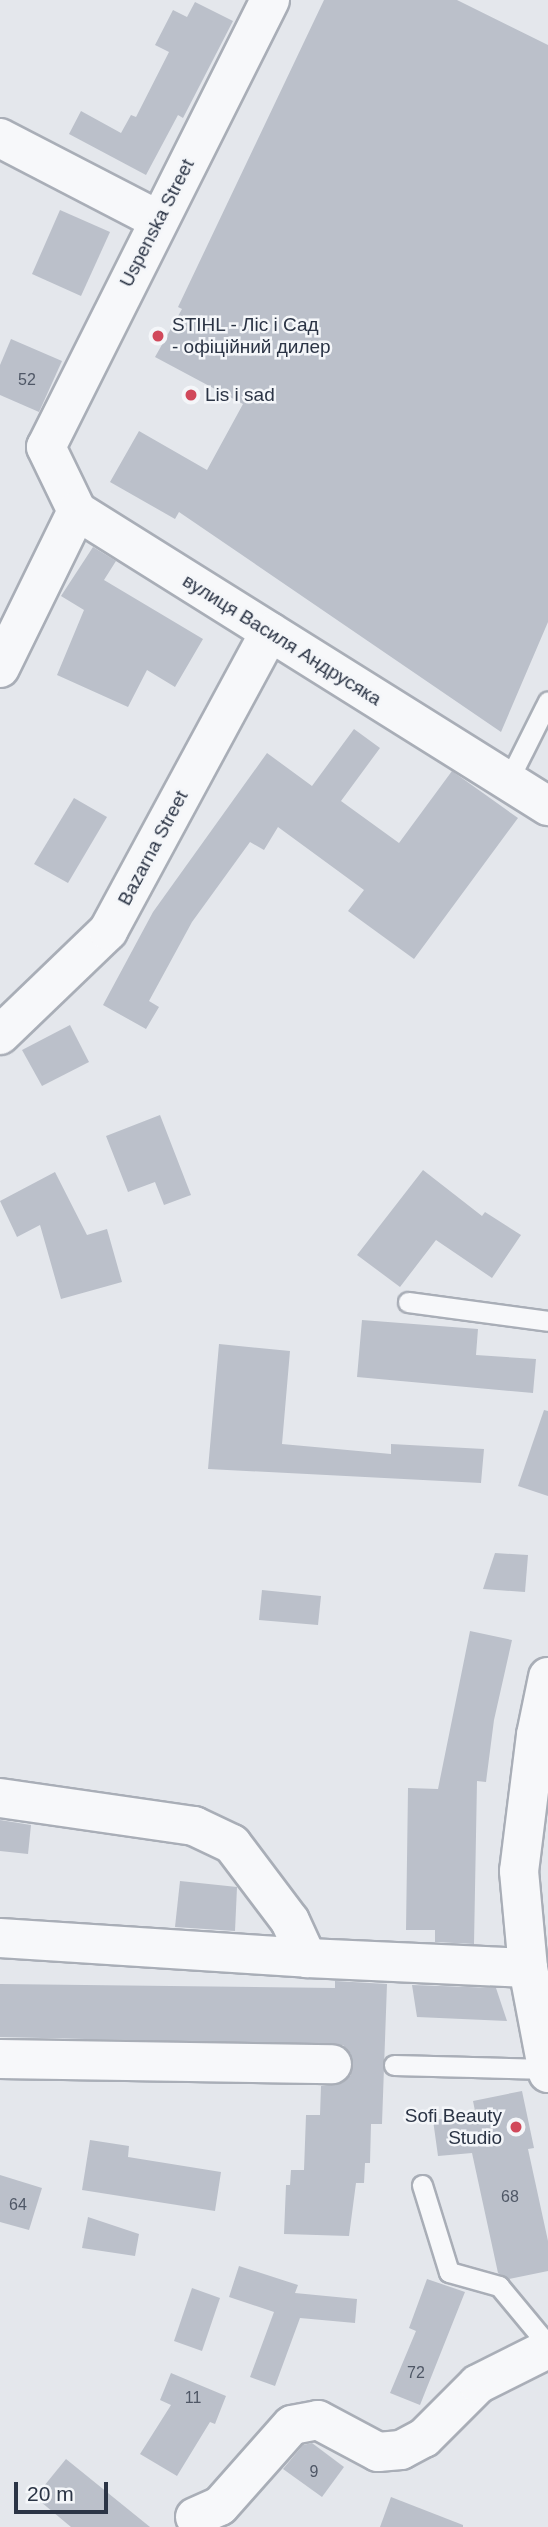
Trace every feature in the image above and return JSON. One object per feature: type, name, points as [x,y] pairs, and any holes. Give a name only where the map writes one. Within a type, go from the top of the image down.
[{"type":"street","name":"Uspenska Street","points":[[77,511],[46,447],[270,0]]},
{"type":"street","points":[[0,138],[158,220]]},
{"type":"street","points":[[0,668],[77,511]]},
{"type":"street","name":"вулиця Василя Андрусяка","points":[[77,511],[548,806]]},
{"type":"street","name":"Bazarna Street","points":[[0,1035],[108,931],[270,632]]},
{"type":"street","points":[[547,2071],[528,1968],[519,1871],[536,1735],[548,1677]]},
{"type":"street","points":[[0,1798],[194,1826],[232,1844],[290,1921],[307,1958]]},
{"type":"street","points":[[0,1938],[307,1958],[528,1968]]},
{"type":"street","points":[[0,2059],[332,2064]]},
{"type":"street","points":[[195,2517],[220,2506],[292,2426],[318,2420],[378,2452],[401,2450],[424,2438],[478,2384],[548,2347]]},
{"type":"lane","points":[[508,781],[548,701]]},
{"type":"lane","points":[[408,1302],[548,1321]]},
{"type":"lane","points":[[394,2065],[547,2071]]},
{"type":"lane","points":[[422,2185],[449,2272],[499,2286],[548,2347]]},
{"type":"building","points":[[324,0],[457,0],[548,45],[548,622],[501,732],[179,512],[175,519],[110,482],[139,431],[207,470],[243,404],[155,357],[182,309],[178,307]]},
{"type":"building","points":[[195,2],[233,21],[183,118],[178,115],[146,175],[69,134],[81,111],[121,133],[131,115],[136,117],[169,52],[155,45],[173,10],[187,17]]},
{"type":"building","points":[[60,210],[110,232],[81,296],[32,274]]},
{"type":"building","points":[[11,339],[62,361],[39,412],[0,395],[0,365]]},
{"type":"building","points":[[93,547],[116,561],[104,580],[203,639],[175,687],[147,670],[128,707],[57,675],[84,610],[61,596]]},
{"type":"building","points":[[354,729],[380,748],[341,801],[399,843],[452,771],[518,818],[414,959],[348,911],[364,890],[278,827],[264,850],[250,842],[192,922],[149,1001],[159,1007],[146,1029],[103,1005],[153,912],[267,753],[312,786]]},
{"type":"building","points":[[74,798],[107,817],[68,883],[34,864]]},
{"type":"building","points":[[70,1025],[89,1062],[42,1086],[22,1050]]},
{"type":"building","points":[[160,1115],[191,1195],[164,1205],[155,1182],[128,1192],[106,1136]]},
{"type":"building","points":[[423,1170],[482,1216],[485,1212],[521,1235],[492,1278],[436,1240],[400,1287],[357,1255]]},
{"type":"building","points":[[55,1172],[87,1235],[107,1229],[122,1282],[61,1299],[40,1225],[17,1237],[0,1201]]},
{"type":"building","points":[[362,1320],[478,1329],[476,1355],[536,1359],[533,1393],[357,1377]]},
{"type":"building","points":[[219,1344],[290,1351],[282,1444],[391,1454],[391,1444],[484,1449],[481,1483],[208,1469]]},
{"type":"building","points":[[544,1410],[548,1411],[548,1496],[518,1486]]},
{"type":"building","points":[[495,1553],[528,1555],[525,1592],[483,1589]]},
{"type":"building","points":[[262,1590],[321,1596],[318,1625],[259,1620]]},
{"type":"building","points":[[470,1631],[512,1640],[494,1720],[486,1782],[477,1781],[474,1944],[435,1942],[435,1930],[406,1930],[408,1788],[438,1789]]},
{"type":"building","points":[[0,1820],[31,1825],[28,1854],[0,1851]]},
{"type":"building","points":[[180,1881],[237,1887],[235,1931],[175,1927]]},
{"type":"building","points":[[335,1981],[387,1984],[382,2124],[371,2124],[370,2163],[365,2163],[364,2183],[356,2183],[349,2236],[284,2234],[286,2185],[290,2185],[291,2170],[304,2170],[306,2115],[320,2115],[321,2086],[342,2083],[351,2075],[351,2054],[343,2045],[0,2037],[0,1984],[335,1988]]},
{"type":"building","points":[[412,1985],[496,1988],[507,2021],[417,2017]]},
{"type":"building","points":[[522,2091],[534,2148],[528,2149],[548,2241],[548,2271],[509,2279],[498,2273],[472,2153],[438,2156],[433,2120],[476,2116],[473,2101]]},
{"type":"building","points":[[90,2140],[129,2146],[128,2157],[221,2172],[215,2211],[82,2190]]},
{"type":"building","points":[[0,2175],[42,2188],[29,2230],[0,2222]]},
{"type":"building","points":[[88,2217],[139,2234],[135,2256],[82,2248]]},
{"type":"building","points":[[239,2266],[298,2285],[295,2293],[357,2299],[355,2323],[300,2318],[275,2386],[250,2377],[274,2312],[229,2297]]},
{"type":"building","points":[[427,2279],[465,2292],[420,2405],[390,2393],[416,2331],[409,2328]]},
{"type":"building","points":[[192,2288],[220,2298],[202,2351],[174,2341]]},
{"type":"building","points":[[171,2373],[226,2396],[215,2424],[210,2422],[177,2476],[140,2454],[171,2405],[160,2400]]},
{"type":"building","points":[[312,2443],[344,2467],[322,2497],[283,2469],[303,2445]]},
{"type":"building","points":[[66,2459],[150,2527],[71,2527],[35,2497]]},
{"type":"building","points":[[391,2497],[463,2525],[463,2527],[380,2527]]},
{"type":"place","name":"STIHL - Ліс і Сад - офіційний дилер","points":[[158,336]]},
{"type":"place","name":"Lis i sad","points":[[191,395]]},
{"type":"place","name":"Sofi Beauty Studio","points":[[516,2127]]}]
